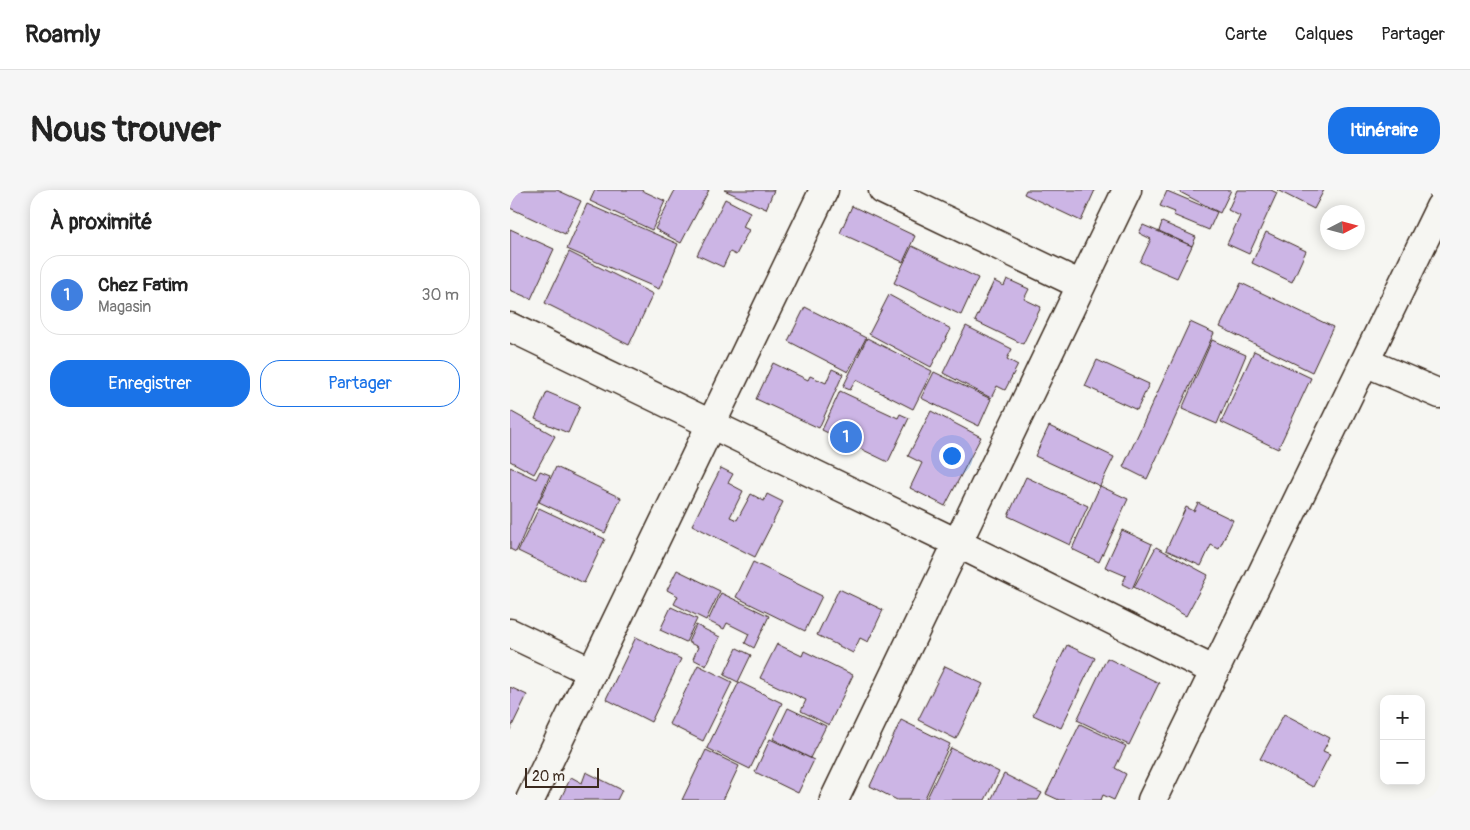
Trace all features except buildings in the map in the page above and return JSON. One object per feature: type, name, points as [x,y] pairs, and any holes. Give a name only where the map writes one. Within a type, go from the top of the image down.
[{"type":"street","points":[[530,800],[824,190]]},
{"type":"street","points":[[883,190],[1081,285]]},
{"type":"street","points":[[834,800],[1127,190]]},
{"type":"street","points":[[1152,800],[1440,207]]},
{"type":"street","points":[[510,327],[957,543],[1215,671]]},
{"type":"street","points":[[1365,362],[1440,394]]},
{"type":"street","points":[[510,632],[592,672]]},
{"type":"place","name":"Chez Fatim","points":[[846,437]]}]
